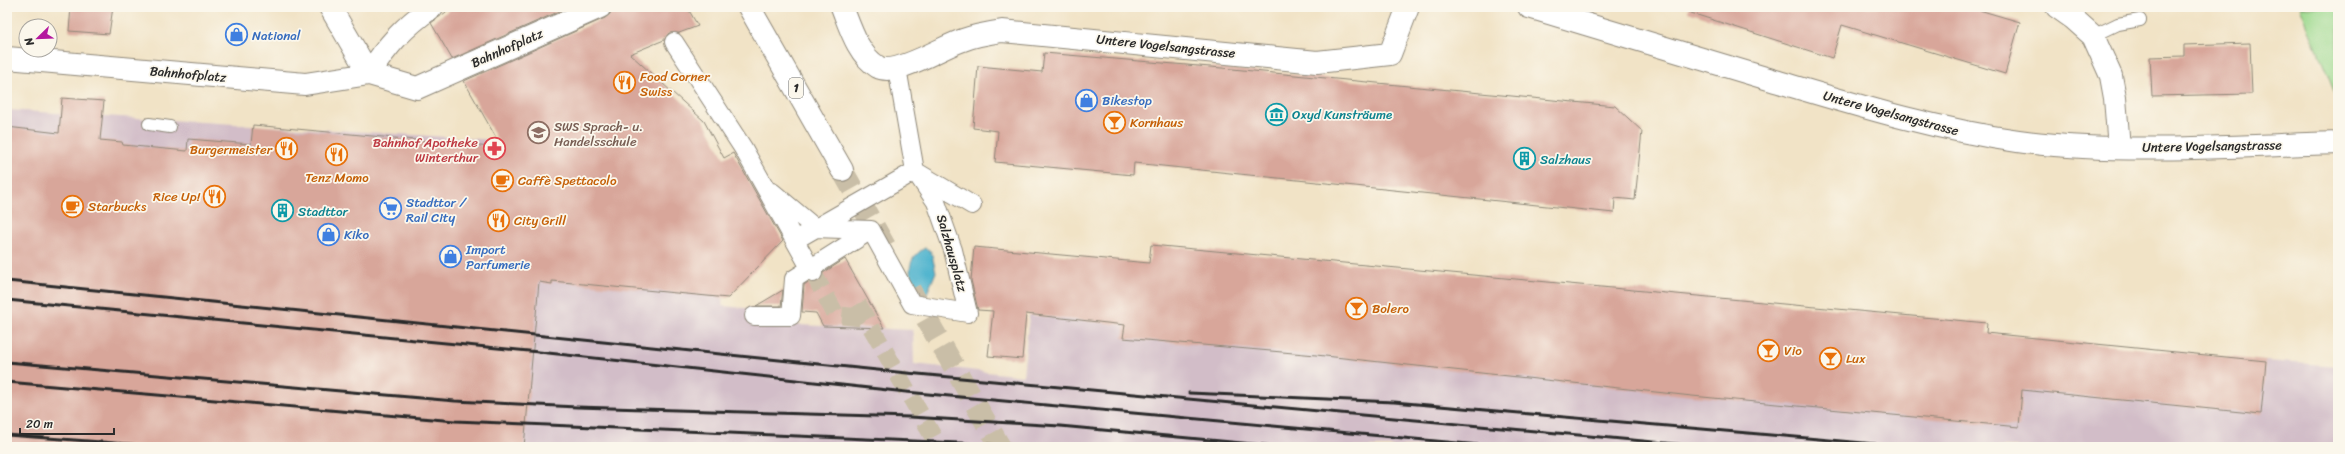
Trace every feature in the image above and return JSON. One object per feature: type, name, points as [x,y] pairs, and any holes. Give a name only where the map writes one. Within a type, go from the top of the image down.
[{"type":"street","points":[[330,7],[369,74],[387,46],[409,24],[432,7]]},
{"type":"street","name":"Bahnhofplatz","points":[[7,58],[305,84],[369,74],[417,88],[600,7]]},
{"type":"street","name":"1","points":[[750,7],[842,170]]},
{"type":"street","name":"Untere Vogelsangstrasse","points":[[842,7],[858,44],[872,62],[882,69],[897,68],[962,40],[1002,31],[1317,62],[1390,54],[1408,7]]},
{"type":"street","name":"Untere Vogelsangstrasse","points":[[1529,7],[1914,122],[2020,141],[2119,148],[2338,143]]},
{"type":"street","points":[[2057,7],[2074,18],[2093,36],[2111,76],[2116,105],[2119,148]]},
{"type":"street","points":[[674,42],[743,148],[812,271]]},
{"type":"street","points":[[897,68],[915,171],[972,205]]},
{"type":"street","points":[[795,240],[915,171]]},
{"type":"street","name":"Salzhausplatz","points":[[871,230],[912,304],[968,313],[953,250],[936,202],[915,171]]},
{"type":"street","points":[[763,183],[815,228],[871,230]]},
{"type":"street","points":[[754,316],[792,316],[794,279],[833,259],[871,230]]},
{"type":"lane","points":[[2093,36],[2118,24],[2140,20]]},
{"type":"lane","points":[[149,124],[170,127]]},
{"type":"shaded area","points":[[7,110],[496,140],[728,237],[722,306],[755,309],[754,323],[913,330],[914,364],[1023,376],[1029,315],[1125,325],[1123,338],[1316,355],[2019,427],[2022,390],[2261,414],[2266,361],[2338,366],[2338,447],[7,447]]},
{"type":"green space","points":[[2300,7],[2338,7],[2338,101]]},
{"type":"water","points":[[925,248],[931,251],[936,272],[925,298],[914,297],[910,275],[911,263],[918,253]]},
{"type":"building","points":[[71,7],[113,7],[109,34],[69,31]]},
{"type":"building","points":[[453,7],[569,7],[452,59],[431,23]]},
{"type":"building","points":[[612,7],[687,7],[698,26],[679,33],[669,33],[664,40],[630,54],[704,121],[724,158],[733,153],[783,241],[728,298],[552,281],[552,284],[539,282],[524,447],[7,447],[7,127],[59,133],[62,98],[104,101],[100,140],[122,142],[123,145],[187,151],[188,139],[251,144],[253,125],[502,148],[464,81],[605,18],[610,14]]},
{"type":"building","points":[[1689,7],[1969,7],[2020,22],[2005,74],[1842,25],[1832,58],[1688,12]]},
{"type":"building","points":[[2250,43],[2252,94],[2152,96],[2150,57],[2184,56],[2184,45]]},
{"type":"building","points":[[1044,53],[1222,68],[1615,106],[1642,131],[1635,200],[1615,198],[1614,213],[1134,163],[1133,175],[995,162],[998,131],[973,128],[978,66],[1042,72]]},
{"type":"building","points":[[1151,245],[1987,323],[1986,333],[2266,361],[2261,414],[2022,390],[2019,427],[1692,396],[1316,355],[1123,338],[1125,325],[1026,314],[1022,359],[988,356],[993,311],[978,310],[971,280],[974,247],[1149,263]]},
{"type":"building","points":[[845,259],[884,328],[823,326],[816,313],[802,312],[804,285],[808,282],[818,282],[823,273]]},
{"type":"building","points":[[783,290],[781,306],[756,306]]},
{"type":"tunnel","points":[[842,170],[886,248]]},
{"type":"tunnel","points":[[813,273],[836,315],[866,318]]},
{"type":"tunnel","points":[[910,290],[1000,447]]},
{"type":"tunnel","points":[[858,304],[939,447]]},
{"type":"railway","points":[[7,281],[907,373],[1708,447]]},
{"type":"railway","points":[[7,300],[539,352],[906,392],[1501,447]]},
{"type":"railway","points":[[7,362],[455,401],[577,407],[910,417],[1060,426],[1284,447]]},
{"type":"railway","points":[[7,382],[455,421],[1050,447]]},
{"type":"railway","points":[[1189,393],[1394,402],[1909,447]]},
{"type":"railway","points":[[7,435],[169,447]]},
{"type":"place","name":"National","points":[[237,35]]},
{"type":"place","name":"Food Corner Swiss","points":[[625,83]]},
{"type":"place","name":"Bikestop","points":[[1086,100]]},
{"type":"place","name":"Oxyd Kunsträume","points":[[1277,114]]},
{"type":"place","name":"Kornhaus","points":[[1114,122]]},
{"type":"place","name":"SWS Sprach- u. Handelsschule","points":[[539,133]]},
{"type":"place","name":"Burgermeister","points":[[287,149]]},
{"type":"place","name":"Bahnhof Apotheke Winterthur","points":[[494,149]]},
{"type":"place","name":"Tenz Momo","points":[[337,155]]},
{"type":"place","name":"Salzhaus","points":[[1525,159]]},
{"type":"place","name":"Caffè Spettacolo","points":[[502,180]]},
{"type":"place","name":"Rice Up!","points":[[215,196]]},
{"type":"place","name":"Starbucks","points":[[72,206]]},
{"type":"place","name":"Stadttor / Rail City","points":[[390,209]]},
{"type":"place","name":"Stadttor","points":[[282,211]]},
{"type":"place","name":"City Grill","points":[[498,220]]},
{"type":"place","name":"Kiko","points":[[329,234]]},
{"type":"place","name":"Import Parfumerie","points":[[451,256]]},
{"type":"place","name":"Bolero","points":[[1356,308]]},
{"type":"place","name":"Vio","points":[[1768,350]]},
{"type":"place","name":"Lux","points":[[1831,358]]}]
